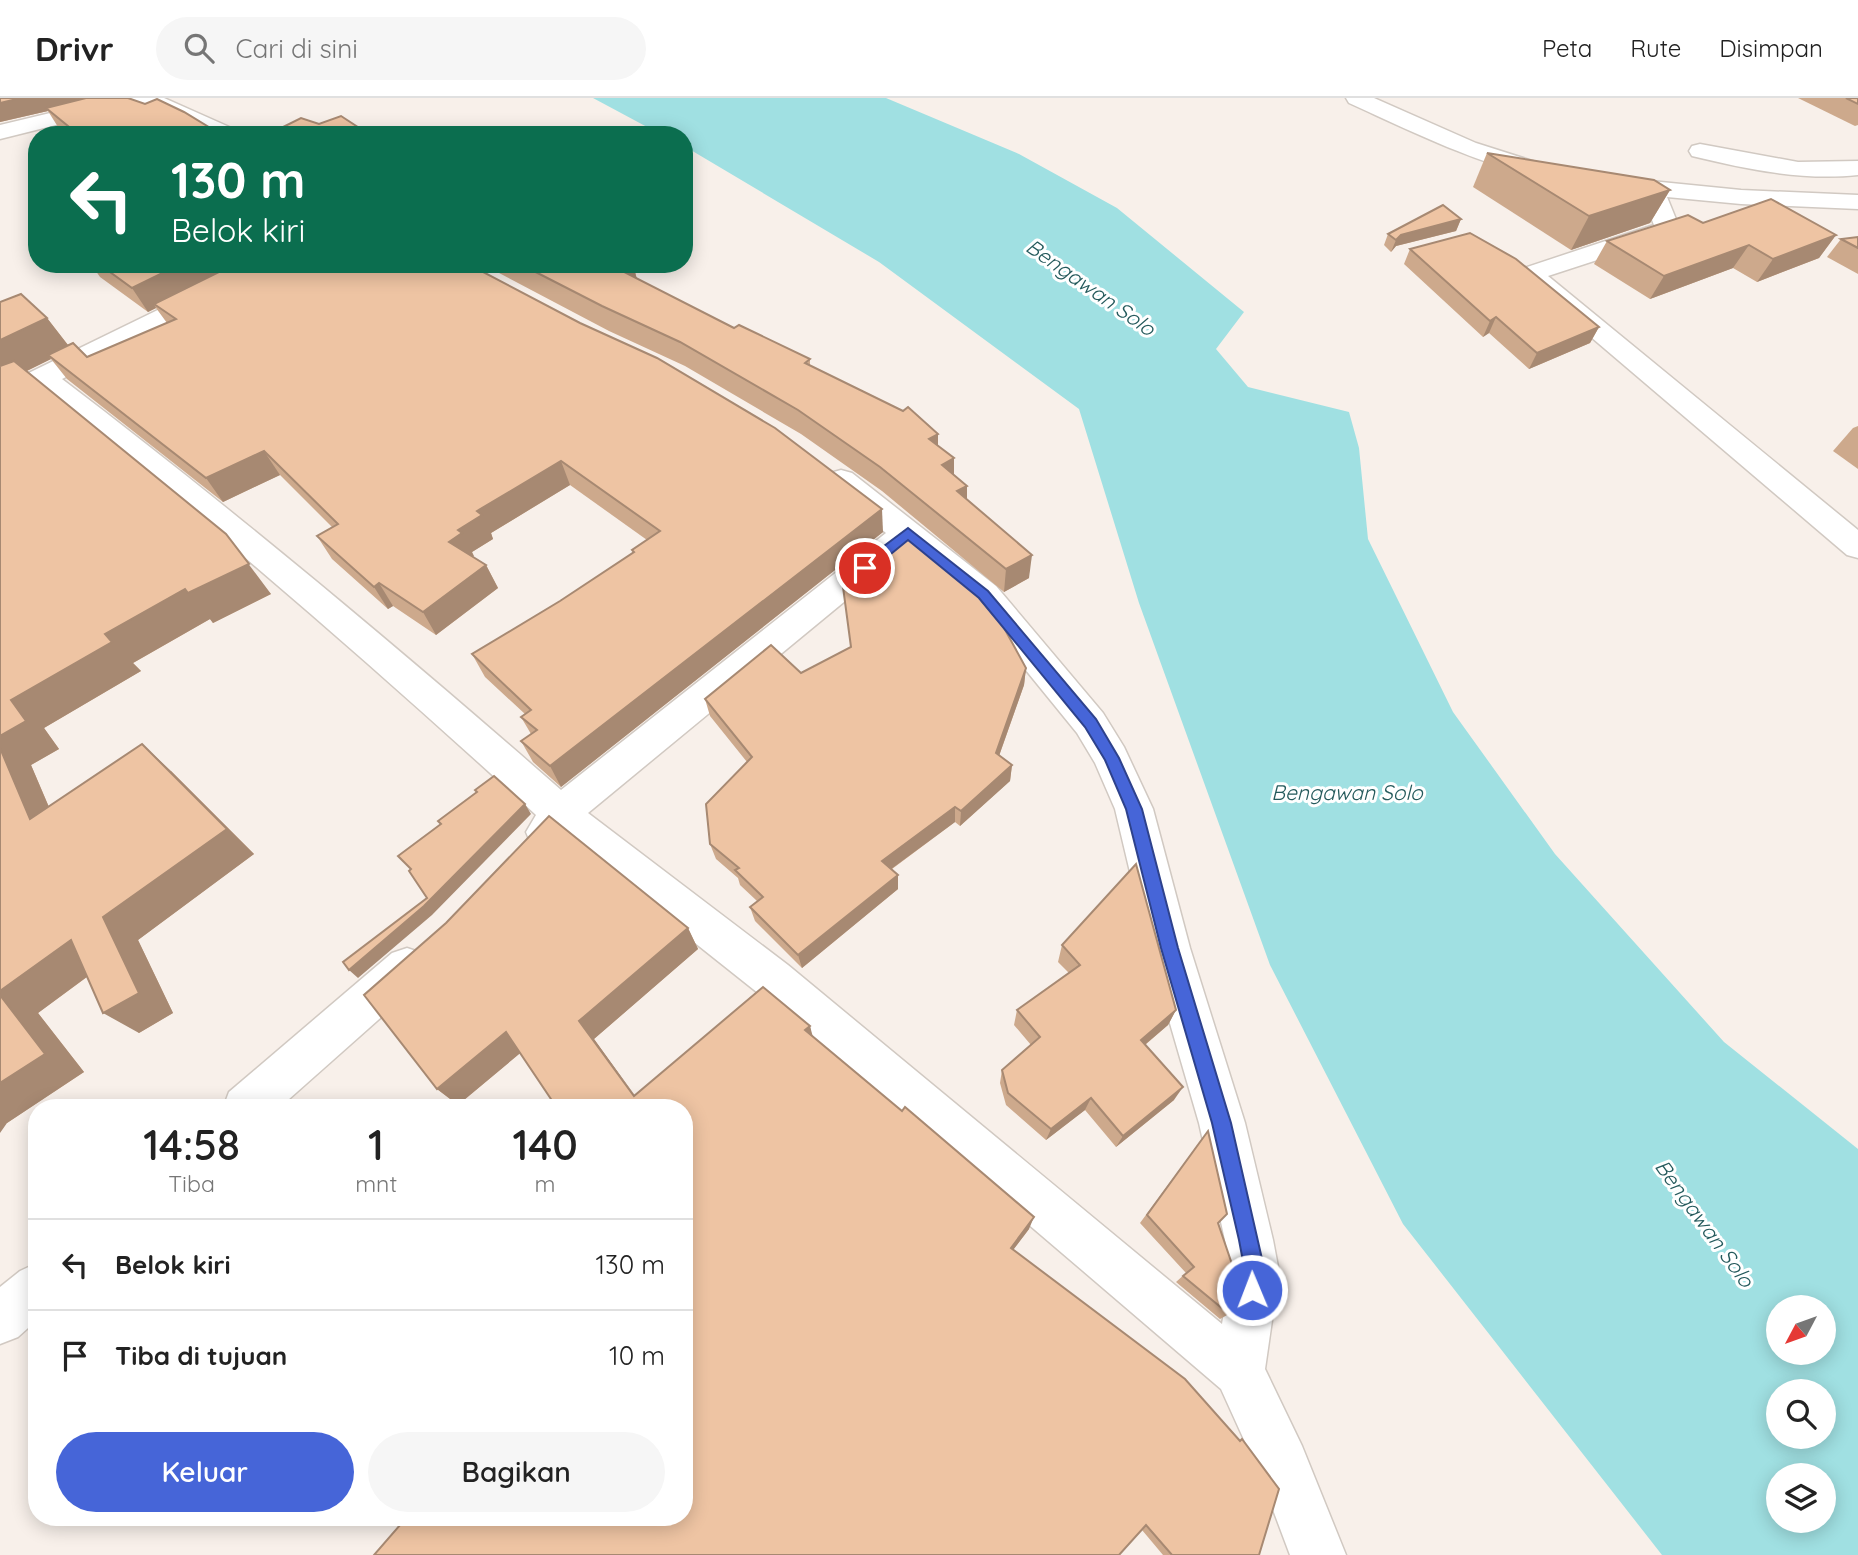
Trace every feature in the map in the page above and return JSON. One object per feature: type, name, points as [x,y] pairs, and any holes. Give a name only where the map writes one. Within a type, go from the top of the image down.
[{"type":"street","points":[[0,132],[140,98]]},
{"type":"street","points":[[147,98],[208,126]]},
{"type":"street","points":[[1357,98],[1497,159],[1559,175]]},
{"type":"street","points":[[1699,151],[1773,166],[1816,170],[1858,168]]},
{"type":"street","points":[[1611,183],[1646,192],[1855,202]]},
{"type":"street","points":[[1646,192],[1699,222]]},
{"type":"street","points":[[1646,192],[1699,222]]},
{"type":"street","points":[[1855,202],[1822,224],[1699,222],[1519,267],[1858,547]]},
{"type":"street","points":[[0,398],[255,273]]},
{"type":"street","points":[[43,377],[176,481],[393,663],[560,813],[783,988],[1239,1371],[1283,1465],[1318,1555]]},
{"type":"street","points":[[812,459],[869,500],[984,595],[1090,723],[1111,758],[1134,809],[1169,948],[1222,1123],[1249,1240],[1255,1272],[1239,1371]]},
{"type":"street","points":[[520,859],[560,813],[908,533]]},
{"type":"street","points":[[255,1099],[435,940]]},
{"type":"street","points":[[0,1319],[28,1295]]},
{"type":"water","name":"Bengawan Solo","points":[[593,98],[886,98],[1019,154],[1117,208],[1244,312],[1216,349],[1248,387],[1349,412],[1359,448],[1368,539],[1453,712],[1555,854],[1724,1042],[1858,1149],[1858,1555],[1662,1555],[1403,1224],[1270,965],[1139,603],[1079,409],[879,262],[693,151],[693,126],[645,126]]},
{"type":"building","points":[[0,98],[21,98],[0,103]]},
{"type":"building","points":[[86,98],[128,98],[145,104],[157,99],[207,126],[68,126],[46,108]]},
{"type":"building","points":[[1846,98],[1858,98],[1858,104]]},
{"type":"building","points":[[341,116],[356,126],[285,126],[301,118],[319,124]]},
{"type":"building","points":[[1487,153],[1654,180],[1670,190],[1589,216]]},
{"type":"building","points":[[1771,199],[1836,235],[1773,259],[1749,245],[1664,276],[1607,241],[1688,215],[1703,223]]},
{"type":"building","points":[[1443,205],[1461,219],[1401,235],[1396,240],[1388,234]]},
{"type":"building","points":[[1470,233],[1516,259],[1599,327],[1537,353],[1496,317],[1490,321],[1410,249]]},
{"type":"building","points":[[1858,237],[1858,248],[1841,239]]},
{"type":"building","points":[[111,273],[163,273],[132,288]]},
{"type":"building","points":[[217,273],[485,273],[580,323],[657,358],[775,428],[882,509],[550,766],[521,741],[537,730],[521,717],[531,710],[472,654],[560,601],[634,552],[632,550],[660,531],[561,461],[477,511],[482,515],[458,530],[462,533],[449,542],[486,565],[423,612],[379,583],[374,587],[317,536],[338,524],[264,451],[206,478],[48,355],[73,343],[87,357],[176,319],[154,304]]},
{"type":"building","points":[[538,273],[626,273],[734,328],[739,325],[810,359],[805,363],[903,411],[908,407],[938,434],[929,439],[954,458],[942,465],[967,486],[957,491],[1032,555],[1006,569],[880,467],[798,410],[680,342]]},
{"type":"building","points":[[21,294],[47,318],[0,340],[0,302]]},
{"type":"building","points":[[14,361],[226,534],[249,564],[188,593],[185,589],[105,634],[112,642],[11,700],[26,721],[0,736],[0,366]]},
{"type":"building","points":[[908,534],[971,588],[1003,626],[1026,668],[996,753],[1012,765],[961,811],[955,807],[882,861],[898,875],[798,955],[750,907],[763,897],[735,870],[739,868],[710,844],[706,804],[752,757],[705,699],[771,645],[801,673],[851,647],[843,587]]},
{"type":"building","points":[[142,744],[227,829],[103,917],[139,993],[103,1013],[71,940],[0,991],[0,748],[30,819]]},
{"type":"building","points":[[494,776],[525,804],[424,906],[349,970],[343,962],[427,898],[409,871],[411,869],[398,856],[441,824],[438,821]]},
{"type":"building","points":[[549,816],[688,928],[579,1021],[634,1096],[763,987],[810,1026],[805,1030],[902,1111],[905,1107],[1034,1217],[1011,1248],[1185,1379],[1240,1441],[1242,1439],[1279,1489],[1259,1555],[1172,1555],[1146,1525],[1119,1555],[374,1555],[399,1526],[693,1526],[693,1099],[551,1099],[506,1032],[437,1089],[364,995],[446,923]]},
{"type":"building","points":[[1136,864],[1176,1010],[1141,1040],[1183,1087],[1123,1136],[1091,1098],[1051,1129],[1008,1093],[1002,1070],[1040,1037],[1017,1010],[1080,965],[1062,945]]},
{"type":"building","points":[[0,995],[45,1054],[0,1083]]},
{"type":"building","points":[[1208,1131],[1227,1214],[1218,1223],[1235,1273],[1229,1314],[1183,1276],[1194,1267],[1147,1215]]},
{"type":"route","points":[[865,568],[908,533],[984,595],[1090,723],[1111,758],[1134,809],[1169,948],[1222,1123],[1255,1272],[1252,1290]]}]
